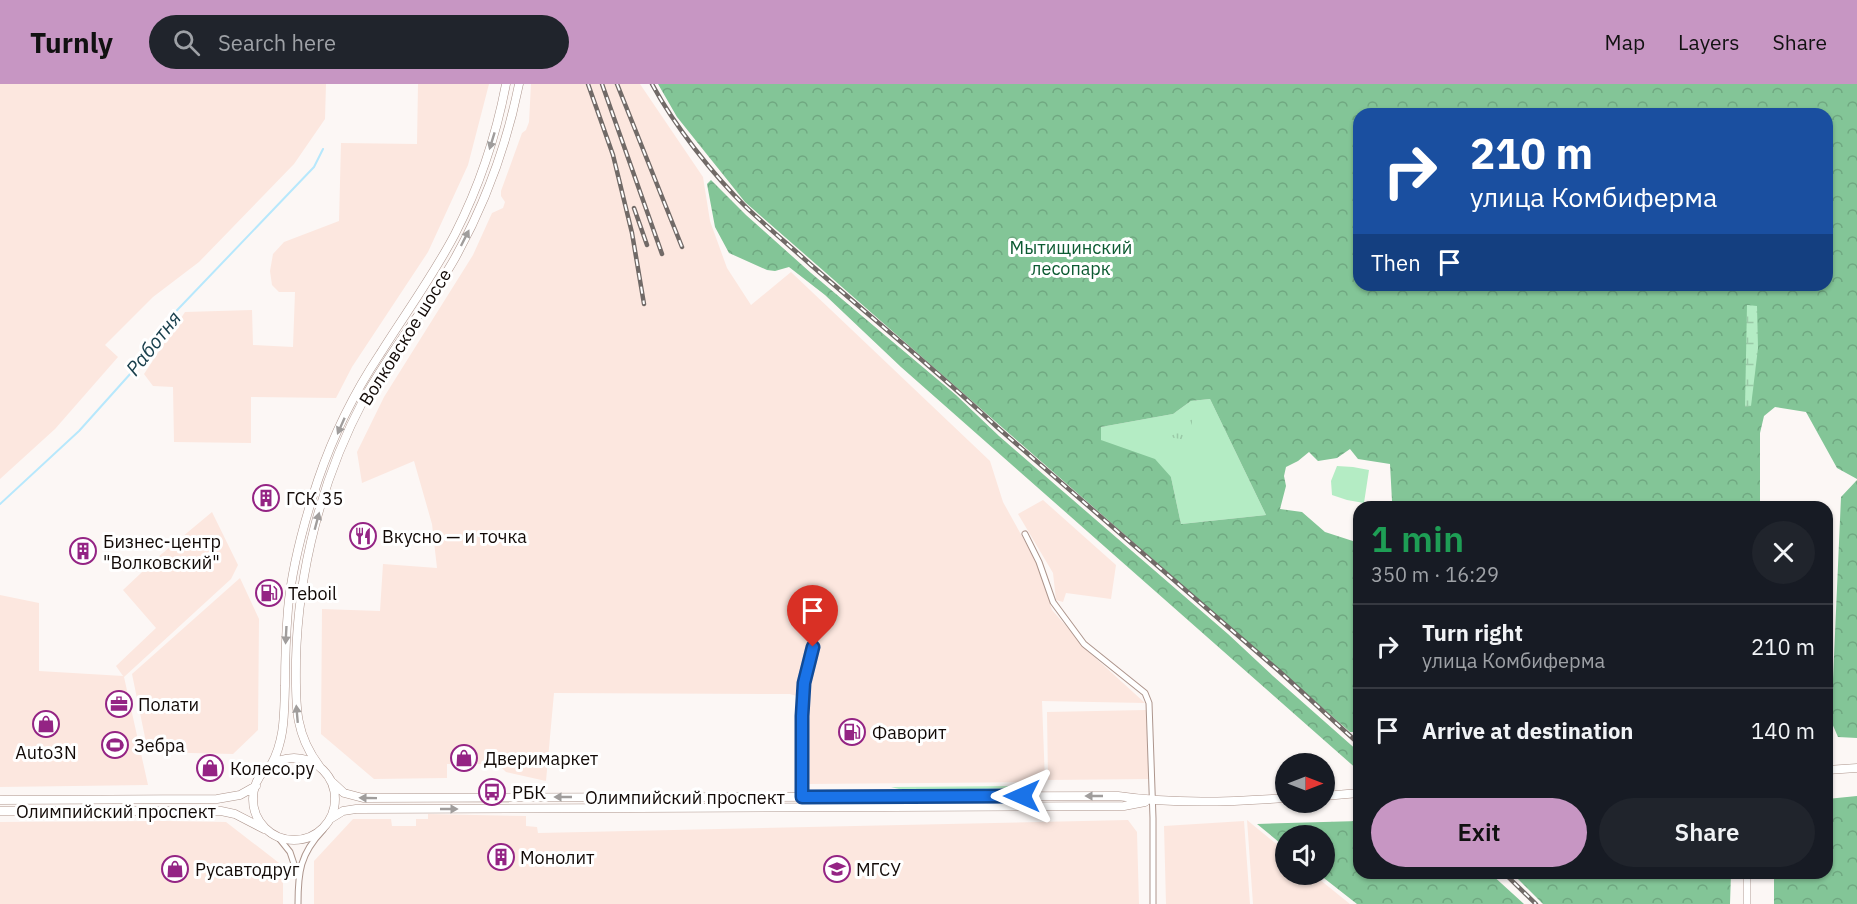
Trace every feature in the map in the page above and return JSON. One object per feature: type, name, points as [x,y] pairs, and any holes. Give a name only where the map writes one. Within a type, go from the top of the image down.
[{"type":"main road","name":"Волковское шоссе","points":[[271,765],[280,747],[284,726],[286,637],[292,578],[318,480],[355,396],[378,355],[432,275],[460,223],[490,149],[506,84]]},
{"type":"main road","name":"Волковское шоссе","points":[[320,767],[307,748],[299,728],[296,688],[299,605],[323,499],[349,431],[364,400],[454,259],[472,223],[510,123],[519,84]]},
{"type":"main road","points":[[300,759],[313,762],[320,767],[331,781],[335,800],[330,819],[323,830],[300,839],[278,837],[264,828],[254,808],[256,786],[262,773],[271,765],[287,760],[300,759]]},
{"type":"main road","points":[[1833,770],[1857,768]]},
{"type":"main road","name":"Олимпийский проспект","points":[[331,781],[344,793],[363,798],[1118,796],[1153,801],[1219,802],[1275,799]]},
{"type":"main road","name":"Олимпийский проспект","points":[[0,800],[218,799],[240,795],[256,786]]},
{"type":"main road","points":[[1335,795],[1353,794]]},
{"type":"main road","name":"Олимпийский проспект","points":[[330,819],[343,811],[356,809],[1124,806],[1153,801]]},
{"type":"main road","name":"Олимпийский проспект","points":[[0,811],[220,811],[235,814],[264,828]]},
{"type":"street","points":[[1025,534],[1039,562],[1053,602],[1083,644],[1119,670],[1145,693],[1149,702],[1153,801],[1153,904]]},
{"type":"street","points":[[802,797],[804,683],[821,612]]},
{"type":"street","points":[[298,878],[307,850],[323,830]]},
{"type":"street","points":[[278,837],[290,852],[298,878],[298,904]]},
{"type":"street","points":[[1747,879],[1747,904]]},
{"type":"shaded area","points":[[0,84],[326,84],[325,119],[294,164],[199,262],[153,297],[105,345],[118,357],[55,429],[0,479]]},
{"type":"shaded area","points":[[418,84],[489,84],[468,165],[428,252],[352,367],[336,398],[251,397],[251,443],[174,442],[173,387],[153,386],[144,374],[185,312],[252,310],[253,345],[293,347],[295,292],[279,292],[272,285],[270,271],[273,254],[284,242],[339,221],[341,143],[417,144]]},
{"type":"shaded area","points":[[531,84],[640,84],[703,177],[710,221],[727,268],[751,305],[791,272],[990,461],[1003,502],[1038,565],[1052,610],[1090,653],[1145,703],[1042,701],[1045,782],[808,784],[807,699],[790,694],[554,693],[546,781],[506,772],[498,764],[447,764],[447,778],[374,779],[321,734],[322,609],[380,611],[383,564],[437,568],[432,524],[414,461],[362,483],[357,452],[384,397],[473,255],[492,213],[503,208],[505,202],[501,191],[522,133],[529,122]]},
{"type":"shaded area","points":[[1043,500],[1116,565],[1111,599],[1066,593],[1063,602],[1056,600],[1053,573],[1018,514]]},
{"type":"shaded area","points":[[212,512],[238,565],[231,579],[124,677],[148,785],[0,787],[0,595],[39,603],[39,671],[123,676],[116,666],[156,628],[123,590]]},
{"type":"shaded area","points":[[240,578],[259,619],[258,730],[233,754],[148,752],[132,674]]},
{"type":"shaded area","points":[[1146,710],[1149,779],[1048,780],[1047,712]]},
{"type":"shaded area","name":"МГСУ","points":[[428,814],[526,816],[526,826],[537,827],[538,833],[1128,820],[1137,832],[1139,904],[314,904],[314,861],[353,819],[391,819],[392,826],[416,826],[416,819],[428,819]]},
{"type":"shaded area","points":[[1247,820],[1275,843],[1275,885],[1326,885],[1350,904],[1253,904]]},
{"type":"shaded area","points":[[1244,821],[1250,904],[1166,904],[1164,826]]},
{"type":"shaded area","points":[[0,822],[226,822],[283,866],[283,904],[0,904]]},
{"type":"green space","name":"Мытищинский лесопарк","points":[[658,84],[1857,84],[1857,479],[1837,468],[1806,412],[1775,407],[1764,416],[1760,433],[1760,501],[1392,501],[1390,464],[1358,459],[1350,449],[1337,458],[1318,461],[1309,452],[1286,467],[1284,476],[1286,486],[1280,509],[1302,512],[1325,532],[1353,541],[1353,732],[1350,732],[745,202],[677,117]],"holes":[[[1210,399],[1266,515],[1181,524],[1171,477],[1155,459],[1101,440],[1101,427],[1173,414],[1191,401]]]},
{"type":"green space","points":[[711,180],[811,273],[956,395],[999,436],[1228,634],[1353,747],[1353,766],[901,367],[825,295],[789,267],[775,271],[767,270],[729,253],[715,227],[707,184]]},
{"type":"green space","points":[[1747,305],[1757,306],[1758,348],[1751,406],[1745,407]]},
{"type":"green space","points":[[1210,399],[1266,515],[1181,524],[1171,477],[1100,440],[1101,427],[1173,414],[1191,401]]},
{"type":"green space","points":[[1168,419],[1192,419],[1192,441],[1163,436],[1163,428]]},
{"type":"green space","points":[[1337,466],[1369,470],[1364,501],[1347,500],[1332,495],[1331,481]]},
{"type":"green space","points":[[1857,480],[1857,738],[1838,737],[1833,726],[1841,497]]},
{"type":"green space","points":[[1034,786],[1028,788],[903,790],[891,787]]},
{"type":"green space","points":[[1857,796],[1857,904],[1774,904],[1774,879],[1833,879],[1833,798]]},
{"type":"green space","points":[[1353,821],[1353,879],[1497,879],[1524,904],[1357,904],[1333,885],[1335,885],[1335,825],[1275,825],[1275,839],[1257,824]]},
{"type":"green space","points":[[1518,879],[1731,879],[1730,904],[1543,904]]},
{"type":"waterway","name":"Работня","points":[[0,504],[79,431],[131,373],[160,328],[314,167],[323,149]]},
{"type":"railway","points":[[588,84],[613,155],[632,233],[644,304]]},
{"type":"railway","points":[[602,84],[662,254]]},
{"type":"railway","points":[[617,84],[682,247]]},
{"type":"railway","points":[[652,84],[671,116],[695,149],[720,180],[754,214],[1279,671],[1353,739]]},
{"type":"railway","points":[[634,208],[647,245]]},
{"type":"railway","points":[[1510,879],[1536,904]]},
{"type":"place","name":"ГСК 35","points":[[266,498]]},
{"type":"place","name":"Вкусно — и точка","points":[[363,536]]},
{"type":"place","name":"Бизнес-центр \"Волковский\"","points":[[83,551]]},
{"type":"place","name":"Teboil","points":[[269,593]]},
{"type":"place","name":"Полати","points":[[119,704]]},
{"type":"place","name":"Auto3N","points":[[46,724]]},
{"type":"place","name":"Фаворит","points":[[852,732]]},
{"type":"place","name":"Зебра","points":[[115,745]]},
{"type":"place","name":"Дверимаркет","points":[[464,758]]},
{"type":"place","name":"Колесо.ру","points":[[210,768]]},
{"type":"place","name":"РБК","points":[[492,792]]},
{"type":"place","name":"Монолит","points":[[501,857]]},
{"type":"place","name":"Русавтодруг","points":[[175,869]]},
{"type":"place","name":"МГСУ","points":[[837,869]]},
{"type":"route","points":[[813,647],[804,683],[802,797],[1022,796]]}]
